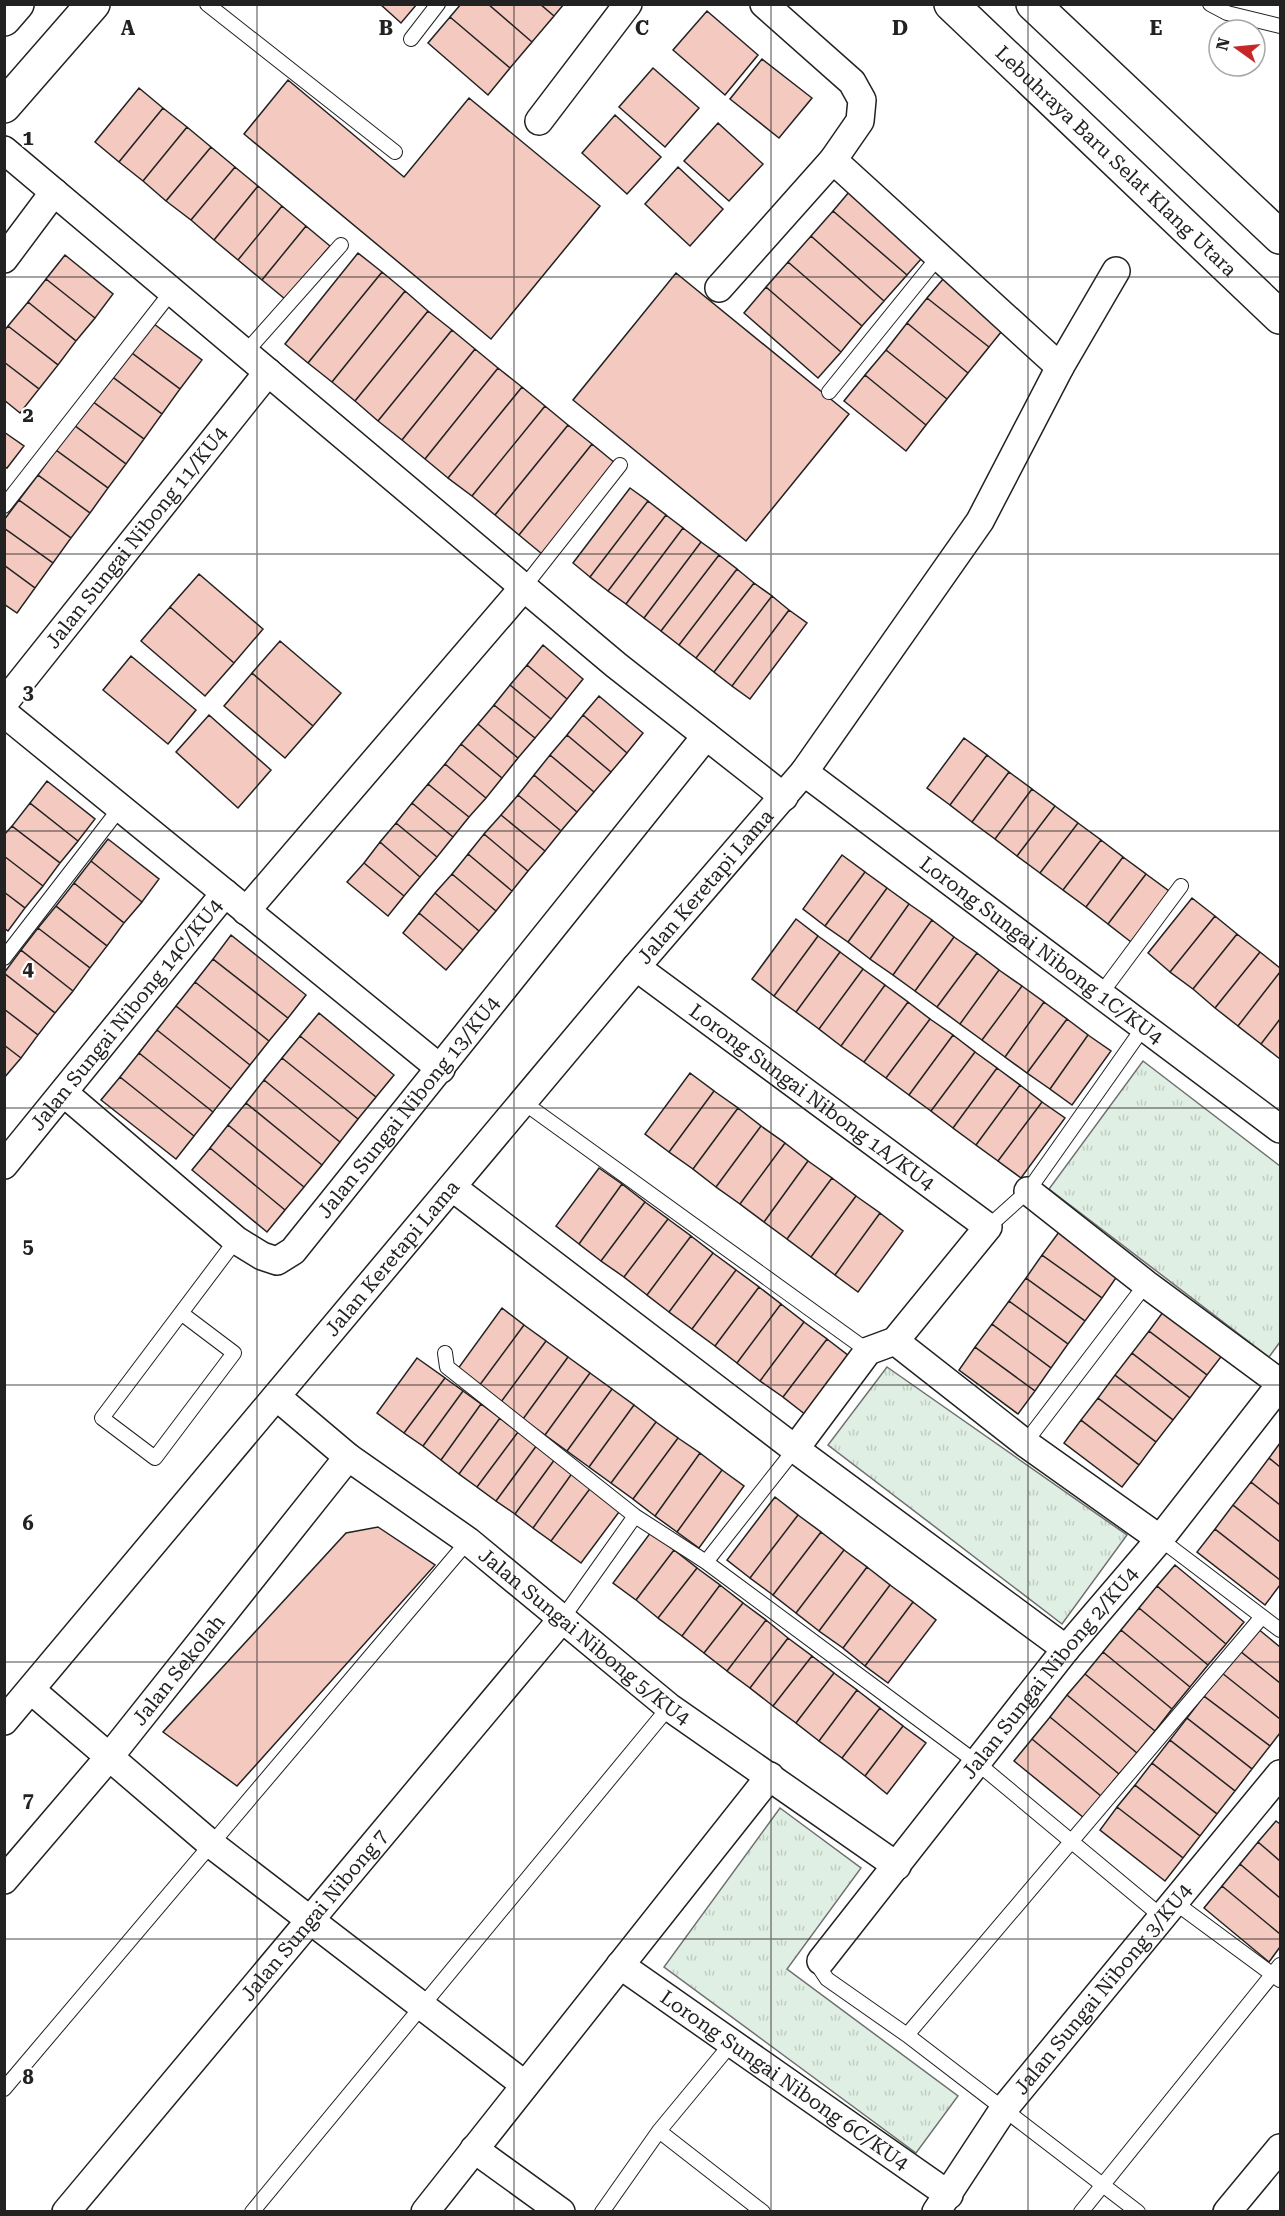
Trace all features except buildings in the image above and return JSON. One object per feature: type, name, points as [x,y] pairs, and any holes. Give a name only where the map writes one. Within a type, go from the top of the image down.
[{"type":"highway","points":[[4,19],[17,4]]},
{"type":"highway","points":[[4,106],[93,4]]},
{"type":"highway","name":"Lebuhraya Baru Selat Klang Utara","points":[[951,4],[1275,310]]},
{"type":"highway","points":[[1032,4],[1281,237]]},
{"type":"street","points":[[539,121],[628,4]]},
{"type":"street","points":[[719,288],[833,160],[860,121],[862,100],[852,82],[764,4]]},
{"type":"street","points":[[4,150],[616,665],[784,797]]},
{"type":"street","points":[[833,160],[1060,367]]},
{"type":"street","points":[[4,259],[54,192]]},
{"type":"street","name":"Jalan Keretapi Lama","points":[[4,1721],[636,967],[804,772],[980,521],[1060,367],[1116,270]]},
{"type":"street","name":"Jalan Sungai Nibong 11/KU4","points":[[6,717],[268,372]]},
{"type":"street","points":[[246,910],[524,587]]},
{"type":"street","points":[[6,717],[441,1069]]},
{"type":"street","name":"Jalan Sungai Nibong 13/KU4","points":[[64,1093],[236,1240],[262,1256],[277,1261],[293,1251],[706,736]]},
{"type":"street","name":"Lorong Sungai Nibong 1C/KU4","points":[[804,772],[1143,1028],[1281,1129]]},
{"type":"street","name":"Jalan Sungai Nibong 14C/KU4","points":[[4,1165],[225,893]]},
{"type":"street","name":"Lorong Sungai Nibong 1A/KU4","points":[[636,967],[988,1227]]},
{"type":"street","points":[[452,1187],[795,1449],[1066,1649]]},
{"type":"street","points":[[1028,1191],[1146,1284],[1281,1384]]},
{"type":"street","points":[[795,1449],[868,1352],[895,1341],[988,1227]]},
{"type":"street","points":[[895,1341],[1025,1443],[1160,1539]]},
{"type":"street","name":"Jalan Sungai Nibong 2/KU4","points":[[821,1961],[1066,1649],[1160,1539],[1281,1384]]},
{"type":"street","name":"Jalan Sungai Nibong 5/KU4","points":[[277,1397],[348,1457],[468,1541],[669,1707],[897,1866]]},
{"type":"street","name":"Jalan Sekolah","points":[[4,1880],[110,1756],[348,1457]]},
{"type":"street","name":"Jalan Sungai Nibong 7","points":[[66,2211],[562,1619]]},
{"type":"street","points":[[31,1690],[211,1844],[525,2085]]},
{"type":"street","name":"Jalan Sungai Nibong 3/KU4","points":[[943,2203],[1003,2110],[1281,1774]]},
{"type":"street","points":[[425,2211],[770,1776]]},
{"type":"street","name":"Lorong Sungai Nibong 6C/KU4","points":[[620,1965],[731,2044],[943,2203]]},
{"type":"street","points":[[1227,2211],[1281,2148]]},
{"type":"street","points":[[474,2149],[561,2211]]},
{"type":"lane","points":[[207,4],[395,153]]},
{"type":"lane","points":[[411,39],[438,4]]},
{"type":"lane","points":[[1210,4],[1227,13],[1281,26]]},
{"type":"lane","points":[[245,353],[341,245]]},
{"type":"lane","points":[[830,392],[939,256]]},
{"type":"lane","points":[[4,506],[172,291]]},
{"type":"lane","points":[[524,587],[620,465]]},
{"type":"lane","points":[[4,958],[120,808]]},
{"type":"lane","points":[[1100,995],[1181,886]]},
{"type":"lane","points":[[988,1227],[1028,1191],[1143,1028]]},
{"type":"lane","points":[[523,1102],[868,1352]]},
{"type":"lane","points":[[181,1313],[234,1353],[155,1458],[102,1418],[181,1313],[236,1240]]},
{"type":"lane","points":[[1025,1443],[1146,1284]]},
{"type":"lane","points":[[445,1353],[447,1367],[635,1516],[706,1562],[976,1762],[1072,1841],[1167,1909],[1278,1973],[1081,2211]]},
{"type":"lane","points":[[706,1562],[795,1449]]},
{"type":"lane","points":[[562,1619],[635,1516]]},
{"type":"lane","points":[[1160,1539],[1261,1618],[1281,1630]]},
{"type":"lane","points":[[4,2089],[468,1541]]},
{"type":"lane","points":[[907,2035],[1261,1618]]},
{"type":"lane","points":[[252,2211],[669,1707]]},
{"type":"lane","points":[[821,1961],[821,1970],[827,1979],[907,2035],[1138,2211]]},
{"type":"lane","points":[[602,2211],[659,2132],[731,2044]]},
{"type":"lane","points":[[659,2132],[763,2211]]},
{"type":"green space","points":[[1143,1061],[1280,1166],[1280,1342],[1269,1357],[1049,1189]]},
{"type":"green space","points":[[887,1367],[1127,1535],[1062,1624],[828,1445]]},
{"type":"green space","points":[[780,1808],[861,1868],[787,1969],[958,2096],[916,2153],[664,1967]]}]
